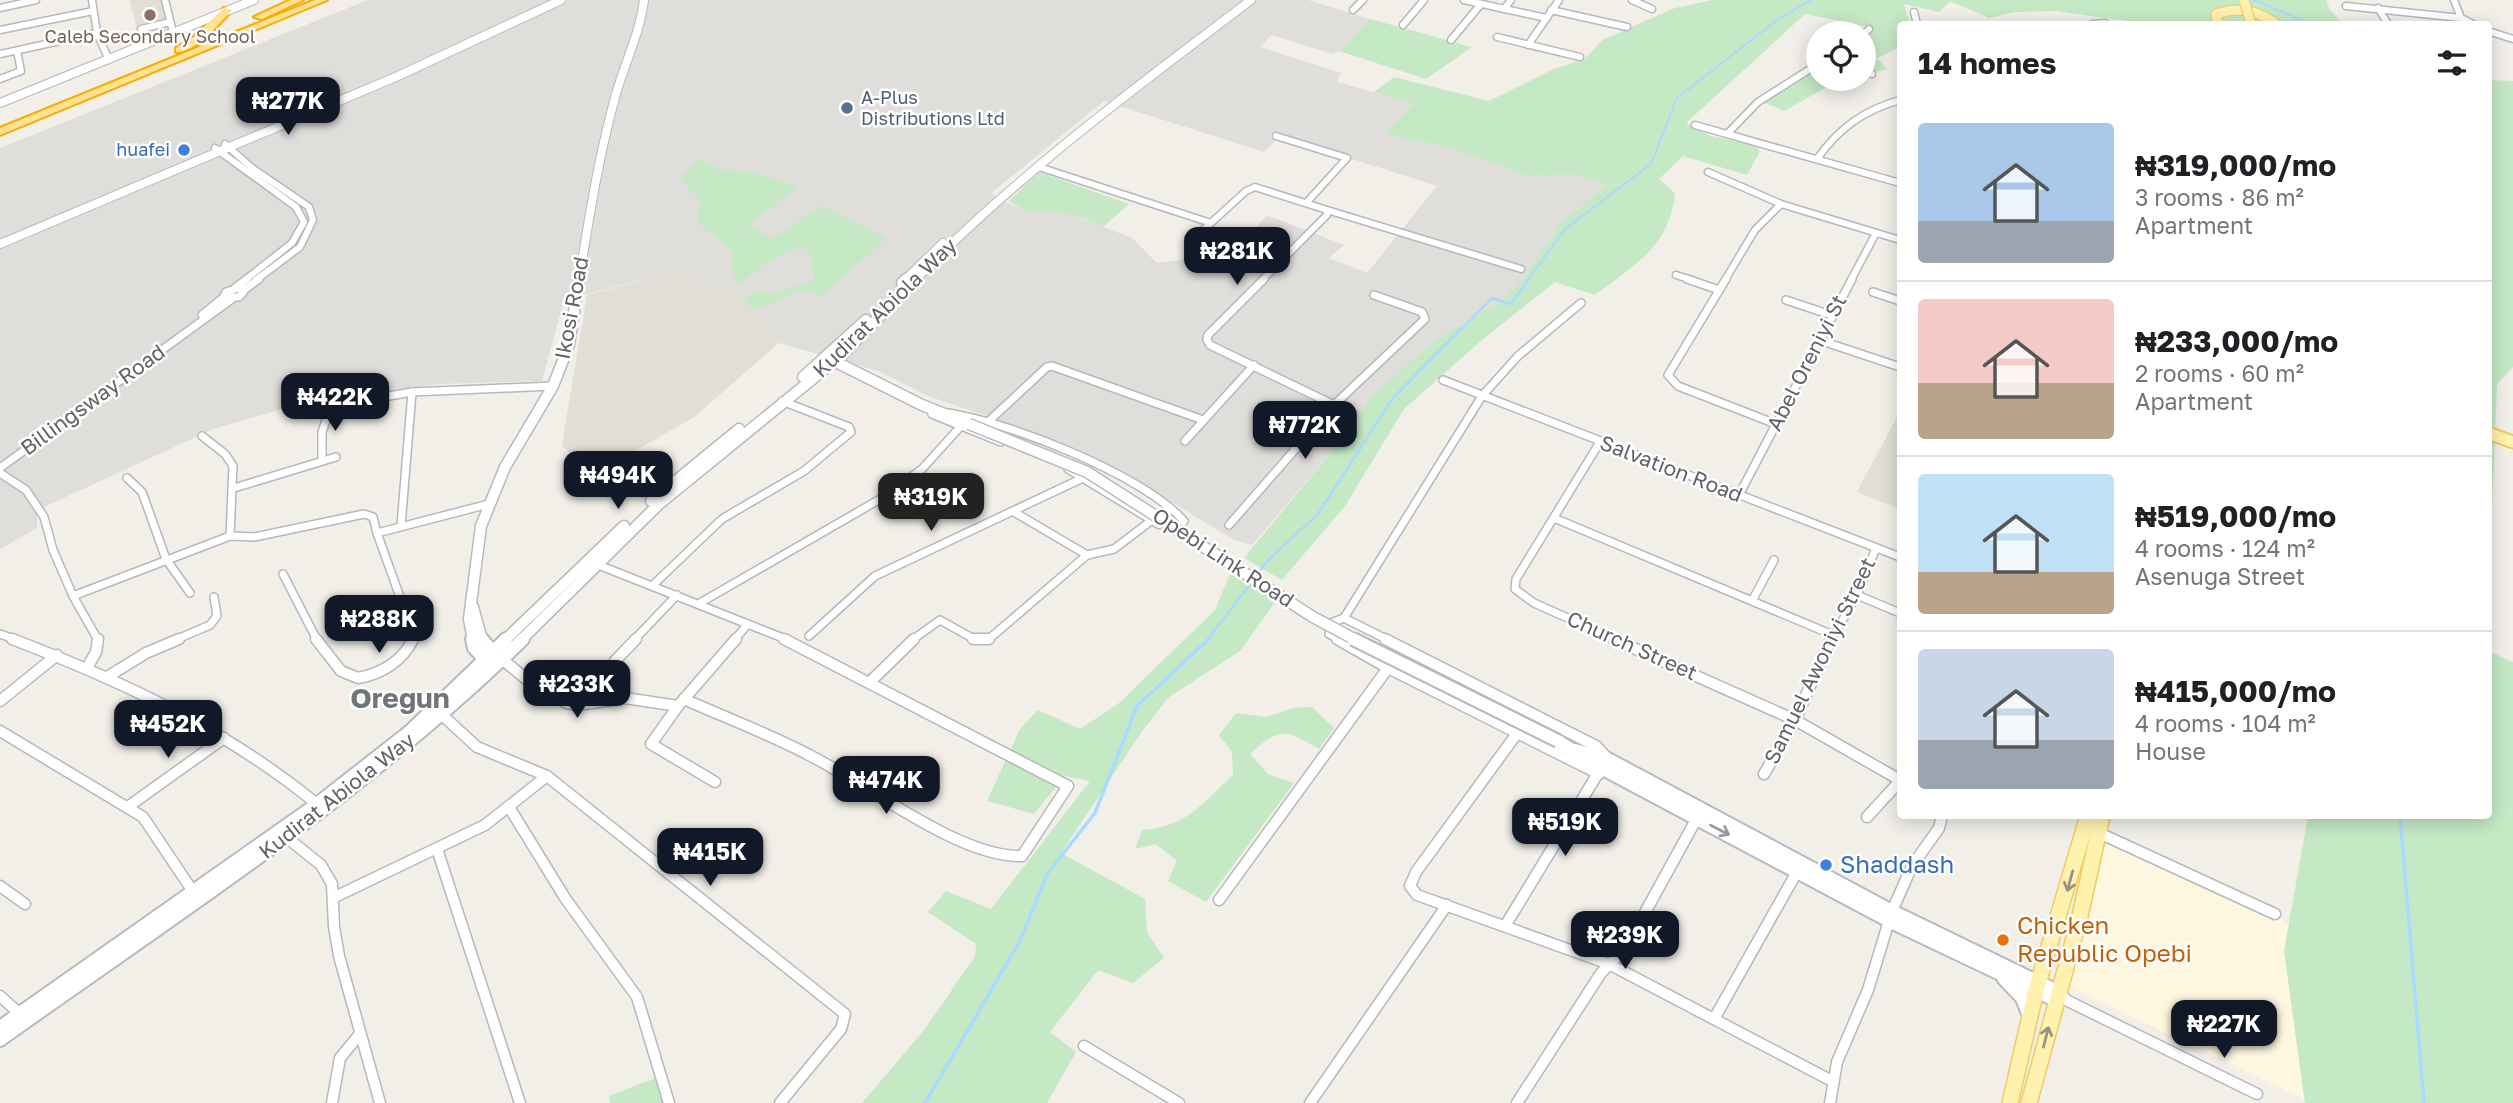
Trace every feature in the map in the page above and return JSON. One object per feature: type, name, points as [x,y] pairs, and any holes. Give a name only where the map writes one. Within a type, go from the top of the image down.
[{"type":"highway","points":[[0,132],[179,50],[301,0],[303,4],[321,1]]},
{"type":"highway","points":[[0,122],[159,74],[337,0]]},
{"type":"highway","points":[[77,97],[321,1]]},
{"type":"highway","points":[[179,50],[227,10]]},
{"type":"highway","points":[[198,22],[212,25]]},
{"type":"main road","points":[[0,103],[254,0]]},
{"type":"main road","points":[[227,145],[395,74],[550,0]]},
{"type":"main road","points":[[0,238],[398,76],[561,0]]},
{"type":"main road","name":"Ikosi Road","points":[[493,661],[474,648],[470,636],[481,526],[505,467],[553,386],[573,323],[589,217],[616,93],[641,22],[645,0]]},
{"type":"main road","name":"Kudirat Abiola Way","points":[[0,1027],[23,1017],[286,837],[364,778],[441,714],[672,482],[834,356],[933,251],[1044,153],[1240,0]]},
{"type":"main road","name":"Kudirat Abiola Way","points":[[0,1040],[23,1017],[317,804],[409,732],[493,661],[659,504],[834,356],[950,244],[1110,107],[1251,0]]},
{"type":"main road","points":[[2238,0],[2243,21]]},
{"type":"main road","points":[[2244,0],[2250,21]]},
{"type":"main road","points":[[2218,21],[2217,14],[2233,10],[2253,13],[2270,21]]},
{"type":"main road","points":[[0,244],[217,149]]},
{"type":"main road","name":"Opebi Link Road","points":[[834,356],[922,405],[965,425],[1087,472],[1322,622],[1559,741],[1697,818],[1798,870],[1890,916],[2014,971],[2060,997]]},
{"type":"main road","points":[[2492,427],[2513,435]]},
{"type":"main road","points":[[2492,434],[2513,442]]},
{"type":"main road","name":"Opebi Link Road","points":[[1603,767],[1998,974],[2037,986]]},
{"type":"main road","points":[[2010,1103],[2037,986],[2048,957],[2087,819]]},
{"type":"main road","points":[[2029,1103],[2060,997],[2101,819]]},
{"type":"main road","points":[[2014,971],[2033,968],[2048,957]]},
{"type":"main road","points":[[1998,974],[2022,998],[2029,1018]]},
{"type":"street","points":[[0,8],[36,0]]},
{"type":"street","points":[[92,0],[97,33],[108,58]]},
{"type":"street","points":[[165,0],[173,32]]},
{"type":"street","points":[[1353,10],[1363,0]]},
{"type":"street","points":[[1403,24],[1424,0]]},
{"type":"street","points":[[1464,0],[1546,18]]},
{"type":"street","points":[[1504,9],[1511,0]]},
{"type":"street","points":[[1528,44],[1559,0]]},
{"type":"street","points":[[1632,0],[1652,9]]},
{"type":"street","points":[[2454,0],[2461,18]]},
{"type":"street","points":[[1451,40],[1481,4]]},
{"type":"street","points":[[2346,6],[2461,18],[2467,21]]},
{"type":"street","points":[[2378,8],[2386,21]]},
{"type":"street","points":[[1551,10],[1627,27]]},
{"type":"street","points":[[0,30],[93,11]]},
{"type":"street","points":[[1914,12],[1916,21]]},
{"type":"street","points":[[141,29],[170,22]]},
{"type":"street","points":[[2492,32],[2513,38]]},
{"type":"street","points":[[0,54],[97,33]]},
{"type":"street","points":[[1497,37],[1580,57]]},
{"type":"street","points":[[0,79],[21,71],[17,51]]},
{"type":"street","points":[[1727,134],[1747,108],[1771,90],[1806,71]]},
{"type":"street","points":[[1817,159],[1835,134],[1855,118],[1872,108],[1897,101]]},
{"type":"street","points":[[1695,125],[1897,182]]},
{"type":"street","points":[[1276,136],[1347,158],[1307,202]]},
{"type":"street","points":[[217,149],[296,207],[303,222],[292,243],[235,288],[226,292],[228,298],[241,295],[300,247],[313,220],[309,207],[252,168],[227,145]]},
{"type":"street","points":[[1039,167],[1211,223]]},
{"type":"street","points":[[1708,172],[1781,204],[1897,239]]},
{"type":"street","points":[[1189,243],[1255,187],[1521,269]]},
{"type":"street","points":[[1776,424],[1678,386],[1668,375],[1755,230],[1781,204]]},
{"type":"street","points":[[1327,210],[1327,215],[1208,335],[1210,345],[1334,405]]},
{"type":"street","name":"Abel Oreniyi St","points":[[1739,495],[1876,233]]},
{"type":"street","points":[[1676,275],[1719,290]]},
{"type":"street","points":[[235,288],[244,290]]},
{"type":"street","points":[[1873,292],[1897,300]]},
{"type":"street","points":[[1229,525],[1334,405],[1425,319],[1422,312],[1374,295]]},
{"type":"street","name":"Billingsway Road","points":[[0,470],[228,298]]},
{"type":"street","points":[[1786,300],[1831,315]]},
{"type":"street","points":[[1581,303],[1518,356],[1482,396],[1344,618],[1331,623],[1329,634],[1388,668],[1518,732],[1603,767]]},
{"type":"street","points":[[1819,340],[1897,366]]},
{"type":"street","points":[[1185,441],[1254,365]]},
{"type":"street","points":[[989,421],[1047,367],[1052,366],[1203,420]]},
{"type":"street","name":"Salvation Road","points":[[1443,380],[1897,555]]},
{"type":"street","points":[[291,413],[332,403],[412,393],[553,386]]},
{"type":"street","points":[[401,526],[412,393]]},
{"type":"street","points":[[653,585],[722,519],[804,471],[851,432],[849,427],[782,401]]},
{"type":"street","points":[[322,461],[319,444],[332,403]]},
{"type":"street","points":[[922,405],[932,414],[965,425],[1085,477],[1152,520],[1176,528],[1184,518],[1113,474],[989,421],[953,411],[938,412]]},
{"type":"street","points":[[700,603],[882,498],[922,469],[965,425]]},
{"type":"street","points":[[202,436],[225,454],[233,466],[230,536]]},
{"type":"street","name":"Church Street","points":[[1600,442],[1516,579],[1515,589],[1524,597],[1795,720],[1897,779]]},
{"type":"street","points":[[233,488],[336,457]]},
{"type":"street","points":[[0,470],[26,490],[44,517],[53,550],[73,596],[98,638],[96,652],[87,668]]},
{"type":"street","points":[[809,636],[875,576],[1085,477]]},
{"type":"street","points":[[127,478],[142,492],[166,559],[190,593]]},
{"type":"street","points":[[377,533],[489,504]]},
{"type":"street","points":[[1014,512],[1087,555],[1102,556],[1152,520]]},
{"type":"street","points":[[73,596],[230,536],[254,537],[364,514],[373,517],[414,636],[410,648],[385,668],[360,678],[349,677],[334,665],[283,574]]},
{"type":"street","points":[[1554,519],[1833,635]]},
{"type":"street","name":"Samuel Awoniyi Street","points":[[1764,774],[1795,720],[1833,635],[1857,595],[1876,548]]},
{"type":"street","points":[[870,682],[923,630],[940,620],[979,641],[997,635],[1087,555]]},
{"type":"street","points":[[1752,601],[1774,560]]},
{"type":"street","points":[[493,661],[532,684],[578,705],[625,698],[681,702],[812,755],[928,824],[1002,855],[1017,858],[1022,856],[1068,786],[799,645],[700,603],[596,564]]},
{"type":"street","points":[[615,661],[677,595]]},
{"type":"street","points":[[1857,595],[1897,612]]},
{"type":"street","points":[[107,677],[146,653],[210,625],[218,616],[215,597]]},
{"type":"street","points":[[1344,618],[1595,746],[1603,767]]},
{"type":"street","points":[[715,782],[651,746],[681,702],[748,624]]},
{"type":"street","points":[[0,634],[57,655],[159,699],[294,783],[317,804]]},
{"type":"street","points":[[0,701],[57,655]]},
{"type":"street","points":[[1220,900],[1388,668]]},
{"type":"street","points":[[441,714],[477,747],[547,776],[845,1014],[841,1030],[780,1103]]},
{"type":"street","points":[[0,731],[129,806],[143,817],[194,892]]},
{"type":"street","points":[[1518,732],[1416,872],[1410,886],[1417,895],[1609,964],[1830,1080]]},
{"type":"street","points":[[129,806],[225,738]]},
{"type":"street","points":[[1506,926],[1603,767]]},
{"type":"street","points":[[337,896],[485,825],[547,776]]},
{"type":"street","points":[[1867,817],[1897,784]]},
{"type":"street","points":[[509,807],[565,898],[594,940],[616,964],[637,997],[670,1103]]},
{"type":"street","points":[[1517,1103],[1609,964],[1625,949],[1697,818]]},
{"type":"street","points":[[1830,1103],[1830,1080],[1849,1026],[1864,999],[1890,916],[1912,866],[1939,828],[1941,819]]},
{"type":"street","points":[[2097,832],[2275,914]]},
{"type":"street","points":[[286,837],[313,858],[329,877],[337,896],[332,914],[335,935],[359,1035],[380,1103]]},
{"type":"street","points":[[437,849],[520,1103]]},
{"type":"street","points":[[1714,1019],[1798,870]]},
{"type":"street","points":[[0,886],[25,904]]},
{"type":"street","points":[[1310,1103],[1447,905]]},
{"type":"street","points":[[0,996],[23,1017]]},
{"type":"street","points":[[2060,997],[2257,1094]]},
{"type":"street","points":[[332,1103],[336,1063],[342,1050],[359,1035]]},
{"type":"street","points":[[1084,1046],[1179,1103]]},
{"type":"shaded area","name":"Caleb Secondary School","points":[[130,0],[162,0],[171,30],[140,42]]},
{"type":"shaded area","points":[[368,0],[1308,0],[1370,19],[1333,54],[1271,35],[1260,47],[1341,73],[1337,82],[1415,104],[1385,134],[1447,147],[1529,176],[1574,174],[1607,185],[1564,219],[1522,280],[1501,301],[1437,339],[1373,394],[1333,450],[1252,545],[1234,540],[1135,480],[1024,429],[928,396],[878,371],[779,343],[732,284],[700,294],[688,268],[564,300],[542,381],[440,384],[314,400],[216,428],[37,510],[37,528],[0,549],[0,148]],"holes":[[[1104,101],[1264,152],[1280,136],[1437,186],[1367,273],[1329,258],[1344,245],[1267,215],[1219,269],[1190,259],[1157,263],[1132,238],[1071,214],[1015,207],[991,193]]]},
{"type":"shaded area","points":[[688,268],[700,294],[732,283],[779,343],[694,417],[592,476],[562,445],[587,295]]},
{"type":"shaded area","points":[[1897,417],[1897,508],[1857,492]]},
{"type":"shaded area","points":[[2105,840],[2289,924],[2284,951],[2305,1100],[2068,986]]},
{"type":"green space","points":[[1713,0],[2326,0],[2330,10],[2341,21],[2128,21],[2056,11],[2015,12],[1989,18],[1950,1],[1939,12],[1904,4],[1909,21],[1897,21],[1897,48],[1877,58],[1887,69],[1876,72],[1876,21],[1840,21],[1805,14],[1686,123],[1710,136],[1753,145],[1760,151],[1747,175],[1683,156],[1659,179],[1675,193],[1666,228],[1648,253],[1636,264],[1595,295],[1555,282],[1483,339],[1404,409],[1345,506],[1282,580],[1244,558],[1333,450],[1373,394],[1437,339],[1501,301],[1522,280],[1564,219],[1607,185],[1574,174],[1529,176],[1447,147],[1384,134],[1414,104],[1374,92],[1394,77],[1489,101],[1554,69],[1586,58],[1602,40],[1675,8]]},
{"type":"green space","points":[[1370,19],[1472,47],[1426,79],[1339,51]]},
{"type":"green space","points":[[1806,75],[1806,91],[1820,91],[1784,111],[1761,101]]},
{"type":"green space","points":[[2492,80],[2513,81],[2513,367],[2497,384],[2492,511]]},
{"type":"green space","points":[[700,159],[722,170],[750,171],[798,187],[747,225],[773,239],[821,206],[887,238],[821,296],[806,289],[753,310],[743,298],[761,290],[772,294],[815,280],[810,255],[802,247],[784,254],[768,262],[739,286],[730,268],[734,252],[697,222],[700,200],[680,178]]},
{"type":"green space","points":[[1039,172],[1129,204],[1103,227],[1072,215],[1023,209],[1009,201]]},
{"type":"green space","points":[[1230,574],[1276,601],[1240,651],[1169,697],[1143,730],[1061,853],[1145,899],[1147,932],[1164,958],[1133,983],[1098,970],[1050,1032],[1076,1052],[1047,1103],[862,1103],[925,1029],[975,956],[976,944],[928,912],[946,891],[991,909],[1090,781],[1065,776],[1034,814],[987,801],[1020,729],[1038,710],[1080,729],[1118,704],[1215,610]]},
{"type":"green space","points":[[2492,652],[2513,662],[2513,1103],[2305,1103],[2284,951],[2307,819],[2492,819]]},
{"type":"green space","points":[[1312,707],[1334,728],[1319,749],[1283,734],[1269,739],[1250,754],[1268,774],[1294,783],[1206,902],[1168,881],[1177,861],[1156,844],[1135,849],[1142,830],[1182,819],[1203,804],[1233,775],[1232,752],[1219,735],[1236,713],[1266,717],[1293,708]]},
{"type":"green space","points":[[660,1076],[668,1103],[610,1103],[609,1096]]},
{"type":"waterway","points":[[1528,280],[1565,229],[1651,164],[1677,98],[1777,20],[1811,0]]},
{"type":"waterway","points":[[2254,0],[2304,21]]},
{"type":"waterway","points":[[1256,576],[1268,560],[1318,514],[1392,399],[1492,298],[1511,304],[1529,279]]},
{"type":"waterway","points":[[1207,640],[1252,582]]},
{"type":"waterway","points":[[925,1103],[1020,941],[1047,874],[1095,813],[1137,706],[1209,639]]},
{"type":"waterway","points":[[2400,819],[2424,1103]]},
{"type":"place","name":"Caleb Secondary School","points":[[150,15]]},
{"type":"place","name":"A-Plus Distributions Ltd","points":[[847,108]]},
{"type":"place","name":"huafei","points":[[184,150]]},
{"type":"place","name":"Shaddash","points":[[1826,865]]},
{"type":"place","name":"Chicken Republic Opebi","points":[[2003,940]]},
{"type":"district","name":"Oregun","points":[[400,698]]}]
